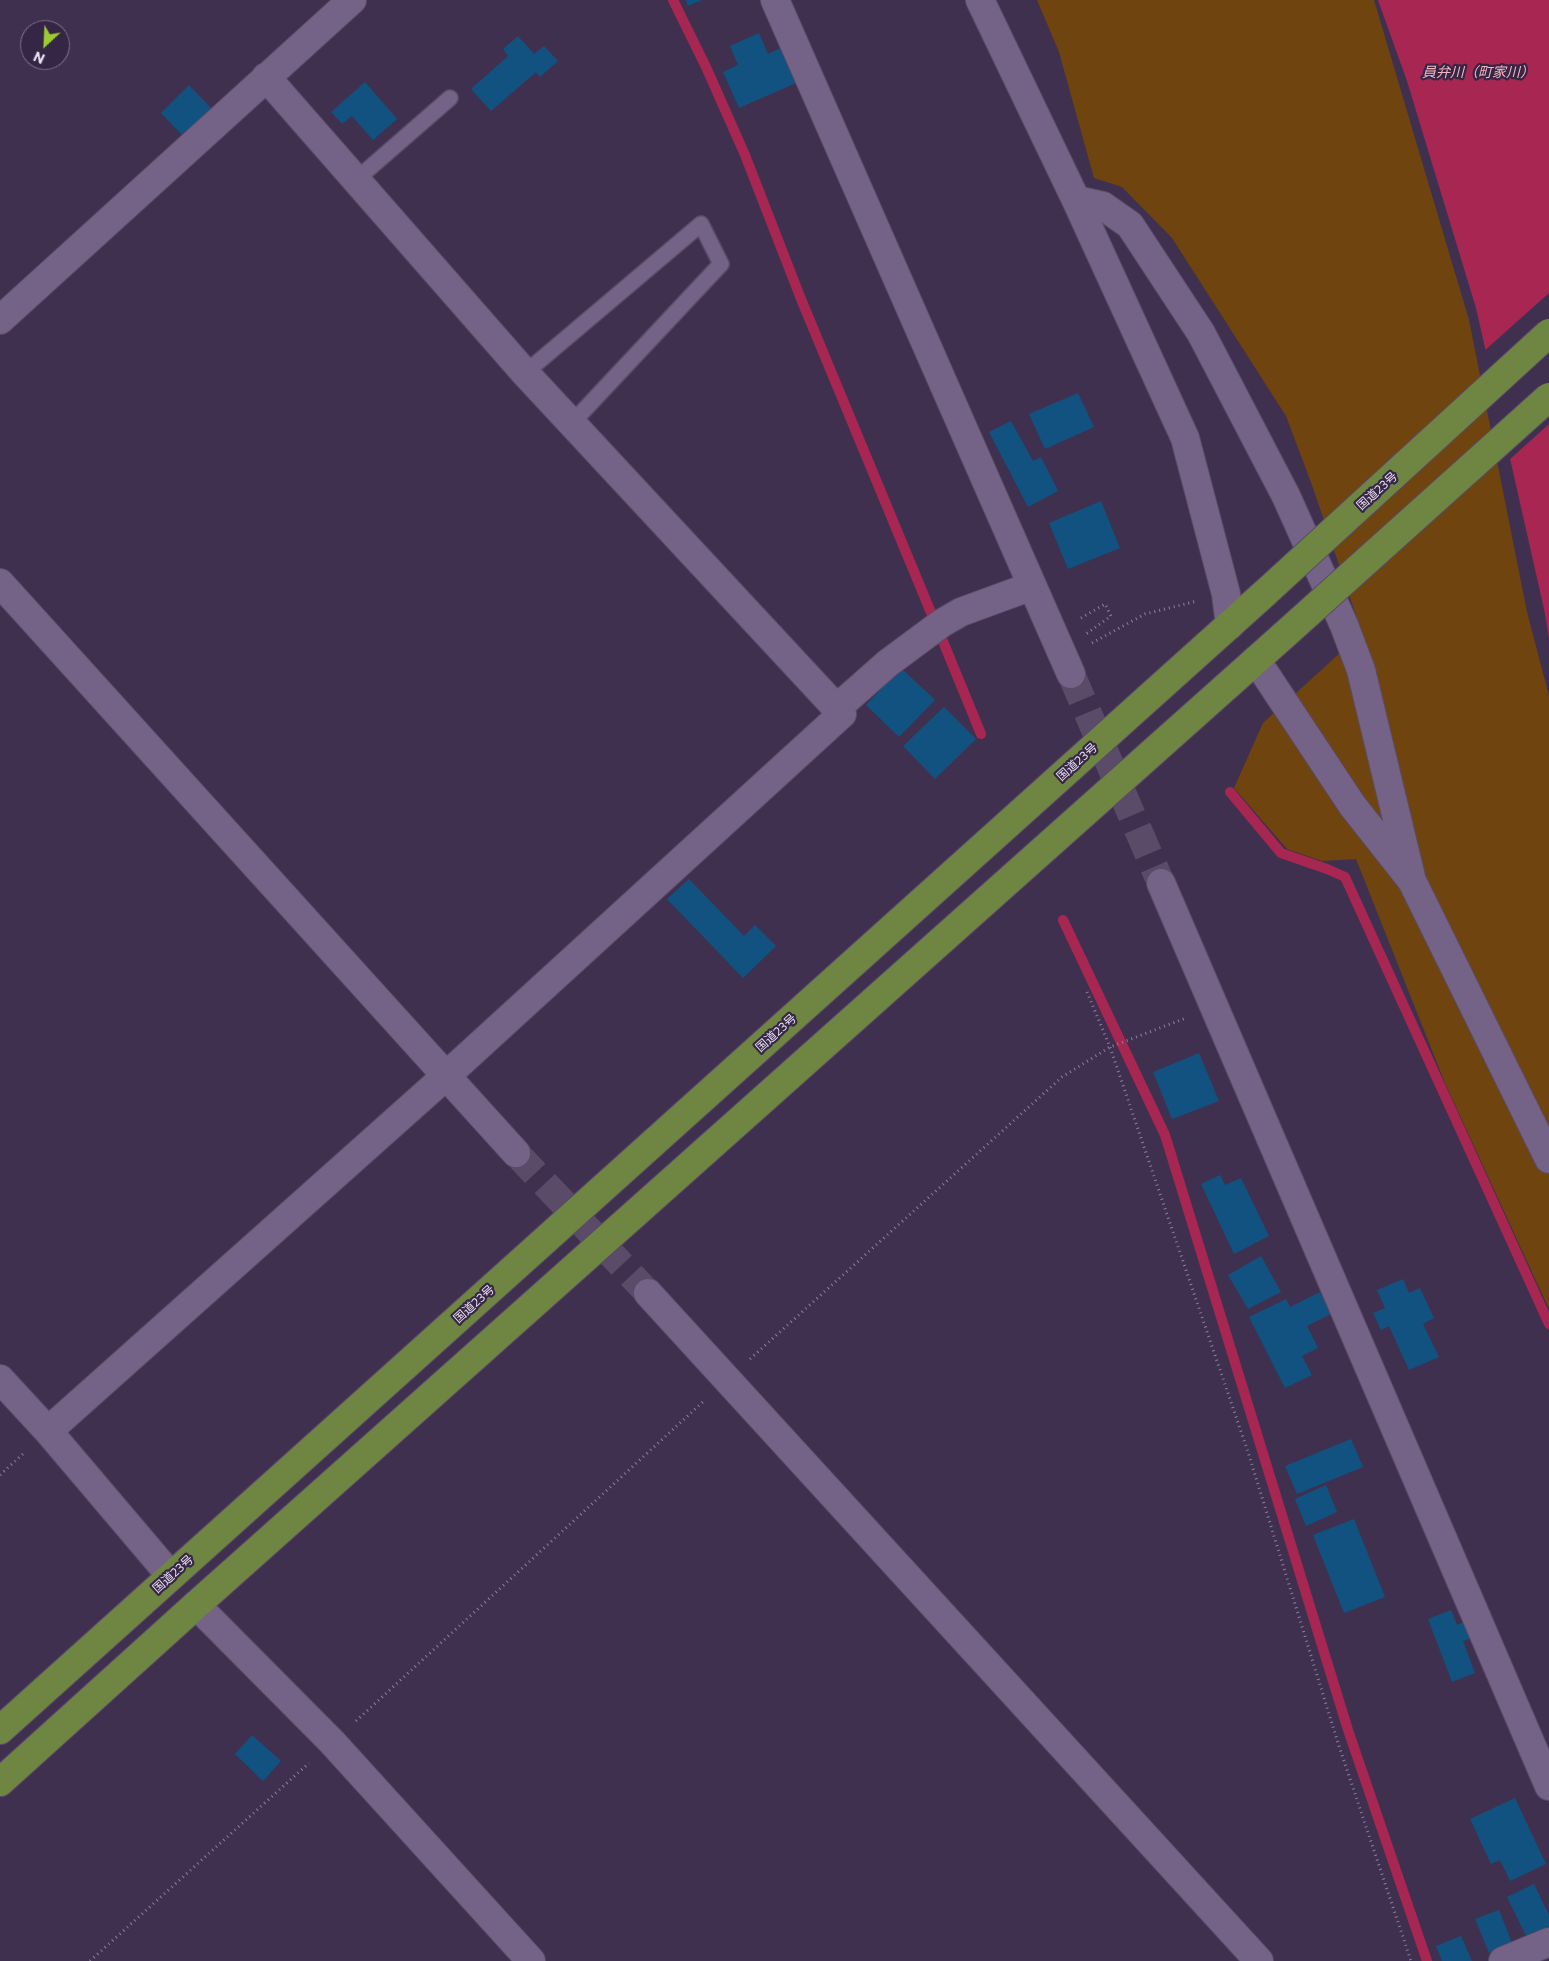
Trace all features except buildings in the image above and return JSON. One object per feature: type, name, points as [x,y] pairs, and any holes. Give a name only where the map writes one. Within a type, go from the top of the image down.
[{"type":"highway","name":"国道23号","points":[[0,1730],[1266,593],[1549,333]]},
{"type":"highway","points":[[0,1782],[1549,397]]},
{"type":"street","points":[[0,320],[352,0]]},
{"type":"street","points":[[775,0],[1032,586],[1067,636],[1071,674]]},
{"type":"street","points":[[980,0],[1076,200],[1184,438],[1226,594],[1230,624]]},
{"type":"street","points":[[48,1431],[447,1075],[842,714],[525,372],[266,77]]},
{"type":"street","points":[[1076,200],[1104,206],[1130,225],[1201,333],[1286,496],[1344,625],[1361,670],[1412,881]]},
{"type":"street","points":[[0,582],[516,1153]]},
{"type":"street","points":[[837,708],[888,663],[942,623],[961,612],[1032,586]]},
{"type":"street","points":[[1256,660],[1352,805],[1412,881],[1549,1159]]},
{"type":"street","points":[[1161,883],[1549,1786]]},
{"type":"street","points":[[648,1293],[1259,1961]]},
{"type":"street","points":[[0,1379],[48,1431],[171,1576]]},
{"type":"street","points":[[196,1605],[332,1742],[531,1961]]},
{"type":"street","points":[[1503,1961],[1549,1942]]},
{"type":"lane","points":[[356,179],[450,98]]},
{"type":"lane","points":[[525,372],[701,224],[721,264],[572,423]]},
{"type":"path","points":[[1085,647],[1145,614],[1226,594]]},
{"type":"path","points":[[1105,604],[1111,616],[1067,636],[1105,604]]},
{"type":"path","points":[[1087,992],[1111,1047],[1248,1452],[1338,1743],[1411,1961]]},
{"type":"path","points":[[90,1961],[1062,1076],[1111,1047],[1213,1006]]},
{"type":"shaded area","points":[[1037,0],[1374,0],[1469,320],[1527,612],[1549,696],[1549,1309],[1445,1083],[1356,859],[1322,861],[1287,849],[1234,788],[1263,723],[1362,633],[1312,485],[1286,416],[1172,238],[1122,187],[1094,178],[1059,52]]},
{"type":"water","name":"員弁川（町家川）","points":[[1378,0],[1549,0],[1549,638],[1476,308],[1407,81]]},
{"type":"pier","points":[[1549,293],[1549,424],[1508,461],[1483,352]]},
{"type":"waterway","points":[[673,0],[706,67],[745,155],[801,299],[932,615]]},
{"type":"waterway","points":[[942,639],[981,734]]},
{"type":"waterway","points":[[1230,792],[1281,853],[1345,877],[1549,1324]]},
{"type":"waterway","points":[[1063,920],[1165,1135],[1348,1730],[1427,1961]]},
{"type":"tunnel","points":[[1071,674],[1161,883]]},
{"type":"tunnel","points":[[516,1153],[648,1293]]}]
